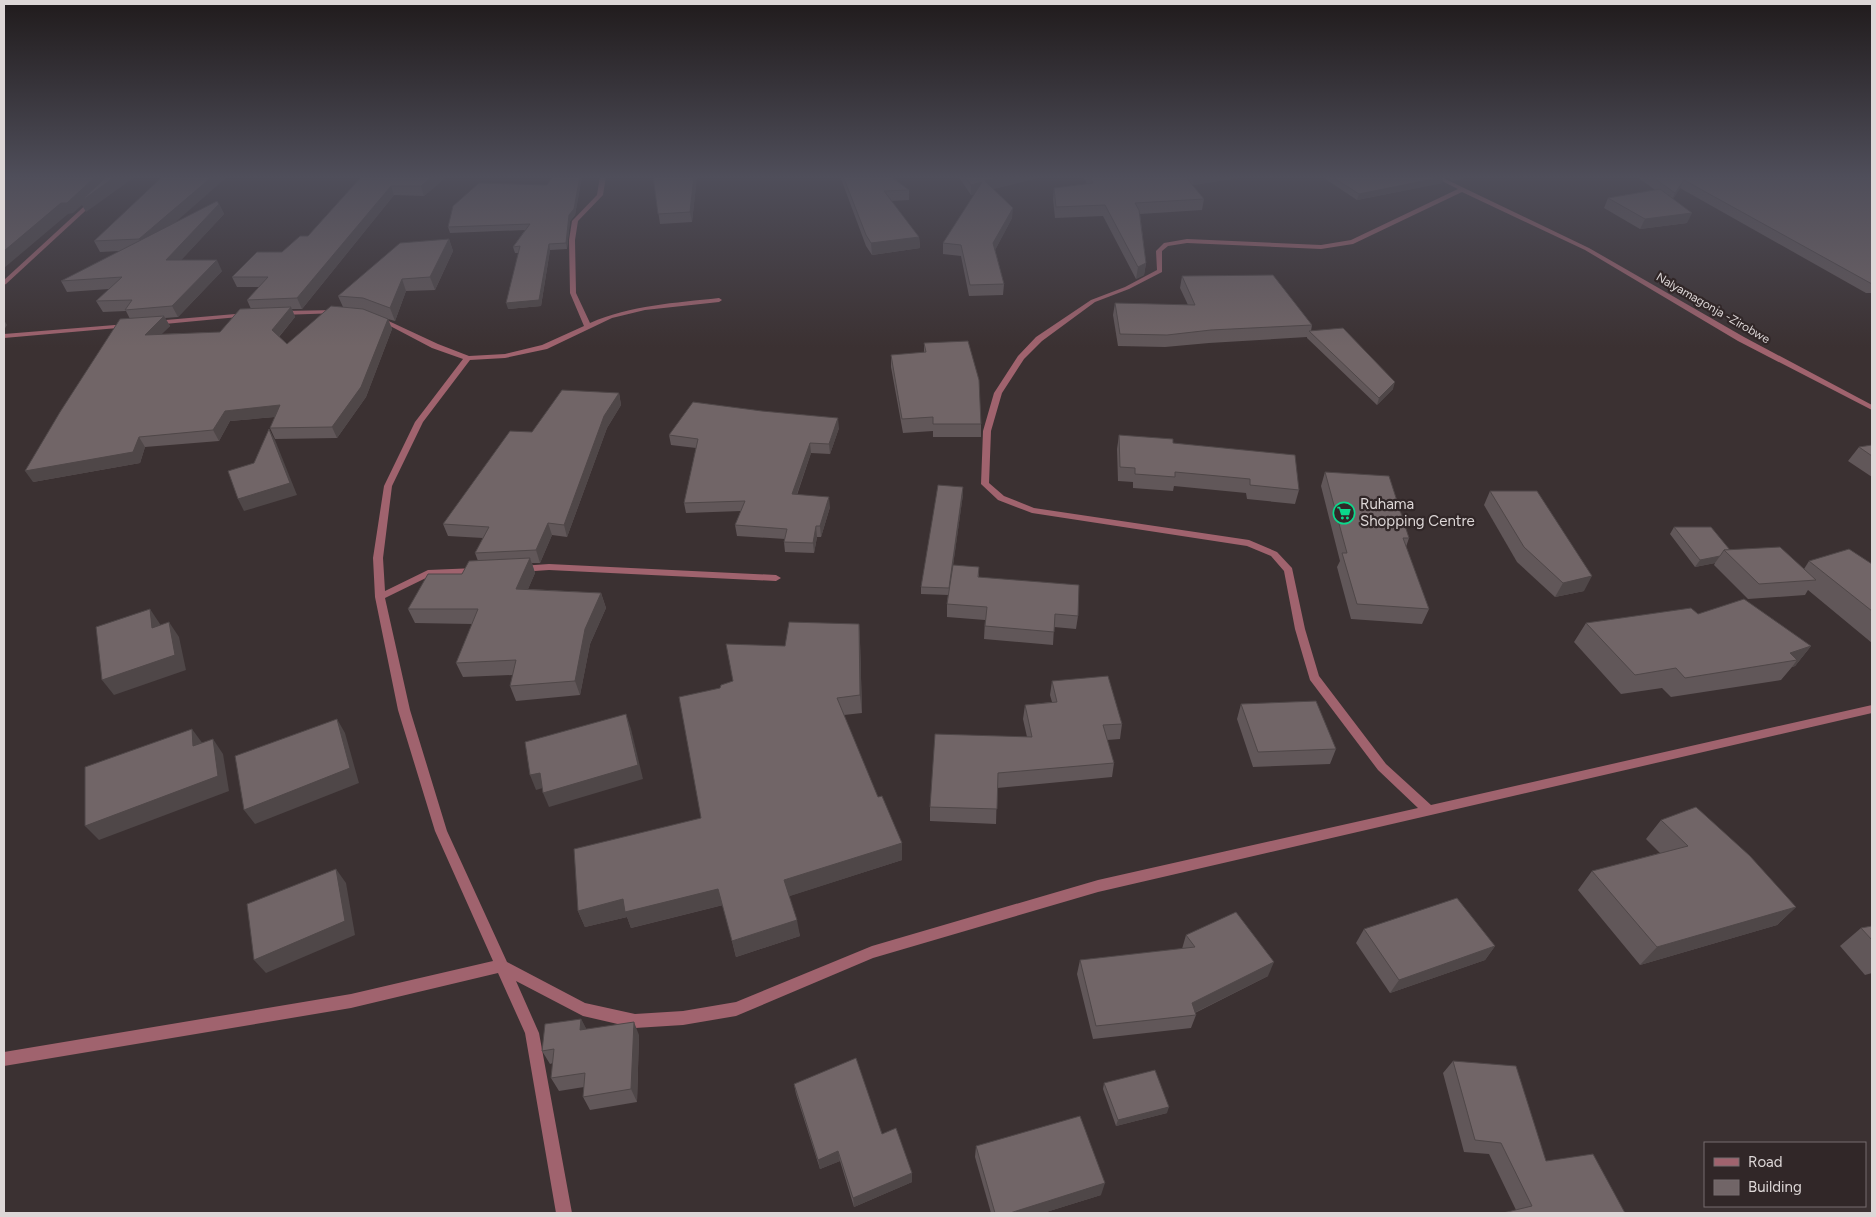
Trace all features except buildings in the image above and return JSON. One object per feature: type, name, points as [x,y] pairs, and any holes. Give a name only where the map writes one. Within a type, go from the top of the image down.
[{"type":"street","points":[[4,283],[58,233]]},
{"type":"street","points":[[573,233],[573,293],[588,327]]},
{"type":"street","points":[[1372,233],[1353,242],[1321,247],[1187,241],[1166,244],[1159,251],[1160,271],[1127,288],[1093,301],[1039,339],[1021,358],[998,393],[987,431],[986,484],[1001,498],[1032,510],[1249,543],[1274,554],[1290,570],[1300,629],[1314,677],[1382,767],[1430,811]]},
{"type":"street","name":"Nalyamagonja -Zirobwe","points":[[1552,233],[1587,249],[1741,339],[1872,408]]},
{"type":"street","points":[[368,315],[386,321],[435,346],[468,358],[505,356],[544,348],[610,317],[645,308],[719,300]]},
{"type":"street","points":[[272,313],[349,313]]},
{"type":"street","points":[[145,324],[253,315]]},
{"type":"street","points":[[4,336],[135,325]]},
{"type":"street","points":[[468,358],[419,422],[388,486],[378,558],[380,597],[404,710],[441,831],[532,1034],[564,1213]]},
{"type":"street","points":[[512,569],[550,567],[776,578]]},
{"type":"street","points":[[380,597],[428,573],[484,570]]},
{"type":"street","points":[[4,1059],[351,1001],[501,966],[583,1009],[635,1021],[683,1018],[736,1009],[872,952],[1098,886],[1872,709]]},
{"type":"place","name":"Ruhama Shopping Centre","points":[[1344,513]]}]
